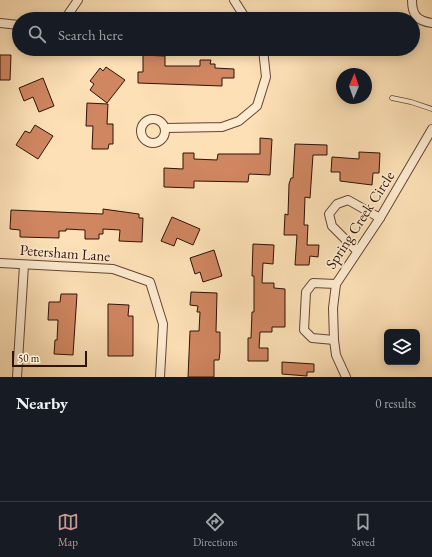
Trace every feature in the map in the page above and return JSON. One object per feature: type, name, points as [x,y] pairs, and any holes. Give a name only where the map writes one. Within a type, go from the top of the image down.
[{"type":"street","points":[[70,12],[78,0]]},
{"type":"street","points":[[234,0],[242,12]]},
{"type":"street","points":[[412,0],[412,12]]},
{"type":"street","points":[[420,20],[432,23]]},
{"type":"street","points":[[0,23],[12,24]]},
{"type":"street","points":[[166,128],[222,127],[239,121],[257,106],[266,77],[264,56]]},
{"type":"street","name":"Spring Creek Circle","points":[[346,377],[336,355],[334,340],[333,308],[336,284],[380,218],[432,129]]},
{"type":"street","points":[[357,251],[332,226],[329,214],[337,204],[348,200],[380,218]]},
{"type":"street","name":"Petersham Lane","points":[[0,263],[113,269],[150,282],[163,324],[160,377]]},
{"type":"street","points":[[17,377],[24,265]]},
{"type":"street","points":[[334,340],[312,338],[304,330],[306,292],[314,283],[336,284]]},
{"type":"lane","points":[[392,98],[432,109]]},
{"type":"building","points":[[0,55],[11,55],[10,80],[0,80]]},
{"type":"building","points":[[143,56],[165,56],[165,66],[200,66],[200,60],[211,60],[210,64],[215,64],[215,68],[234,69],[234,78],[222,78],[222,86],[138,83],[138,72],[143,72]]},
{"type":"building","points":[[106,67],[125,80],[107,103],[90,90],[94,84],[90,81],[100,68],[103,71]]},
{"type":"building","points":[[43,78],[54,106],[39,112],[33,97],[24,101],[19,88]]},
{"type":"building","points":[[87,103],[108,104],[107,124],[113,124],[113,144],[109,144],[108,149],[92,149],[93,126],[86,126]]},
{"type":"building","points":[[35,125],[53,136],[38,159],[16,145],[25,131],[30,133]]},
{"type":"building","points":[[260,138],[272,139],[270,175],[249,174],[248,182],[194,181],[194,188],[164,187],[164,168],[183,169],[183,153],[194,153],[194,159],[217,160],[218,154],[260,154]]},
{"type":"building","points":[[295,144],[327,145],[327,155],[313,155],[310,198],[305,197],[304,225],[308,225],[307,245],[319,245],[318,257],[310,256],[309,265],[295,265],[297,235],[284,235],[285,214],[288,215],[289,184],[291,178],[293,178]]},
{"type":"building","points":[[359,152],[380,153],[379,173],[373,173],[372,185],[340,181],[340,172],[331,172],[332,157],[359,159]]},
{"type":"building","points":[[103,209],[139,214],[139,218],[143,218],[142,242],[119,241],[120,230],[103,229],[103,234],[99,234],[99,239],[85,239],[85,230],[66,229],[66,231],[59,231],[59,238],[20,237],[20,230],[10,229],[11,210],[103,214]]},
{"type":"building","points":[[172,217],[200,229],[193,245],[177,238],[174,246],[161,241]]},
{"type":"building","points":[[253,244],[274,245],[273,264],[263,263],[262,283],[274,283],[274,288],[285,289],[285,327],[272,327],[272,332],[260,332],[259,348],[268,348],[268,361],[248,361],[248,338],[251,338],[252,312],[254,312],[254,276],[252,276]]},
{"type":"building","points":[[214,250],[222,276],[203,282],[200,272],[195,274],[190,258]]},
{"type":"building","points":[[191,292],[217,293],[216,332],[220,332],[220,352],[219,360],[214,360],[214,377],[188,377],[190,331],[199,331],[200,312],[197,312],[198,306],[190,305]]},
{"type":"building","points":[[61,294],[77,294],[73,355],[54,354],[55,340],[57,340],[58,320],[48,320],[49,302],[60,302]]},
{"type":"building","points":[[108,304],[129,305],[128,316],[133,316],[133,356],[108,356]]},
{"type":"building","points":[[282,362],[314,364],[314,372],[307,372],[307,376],[282,374]]}]
